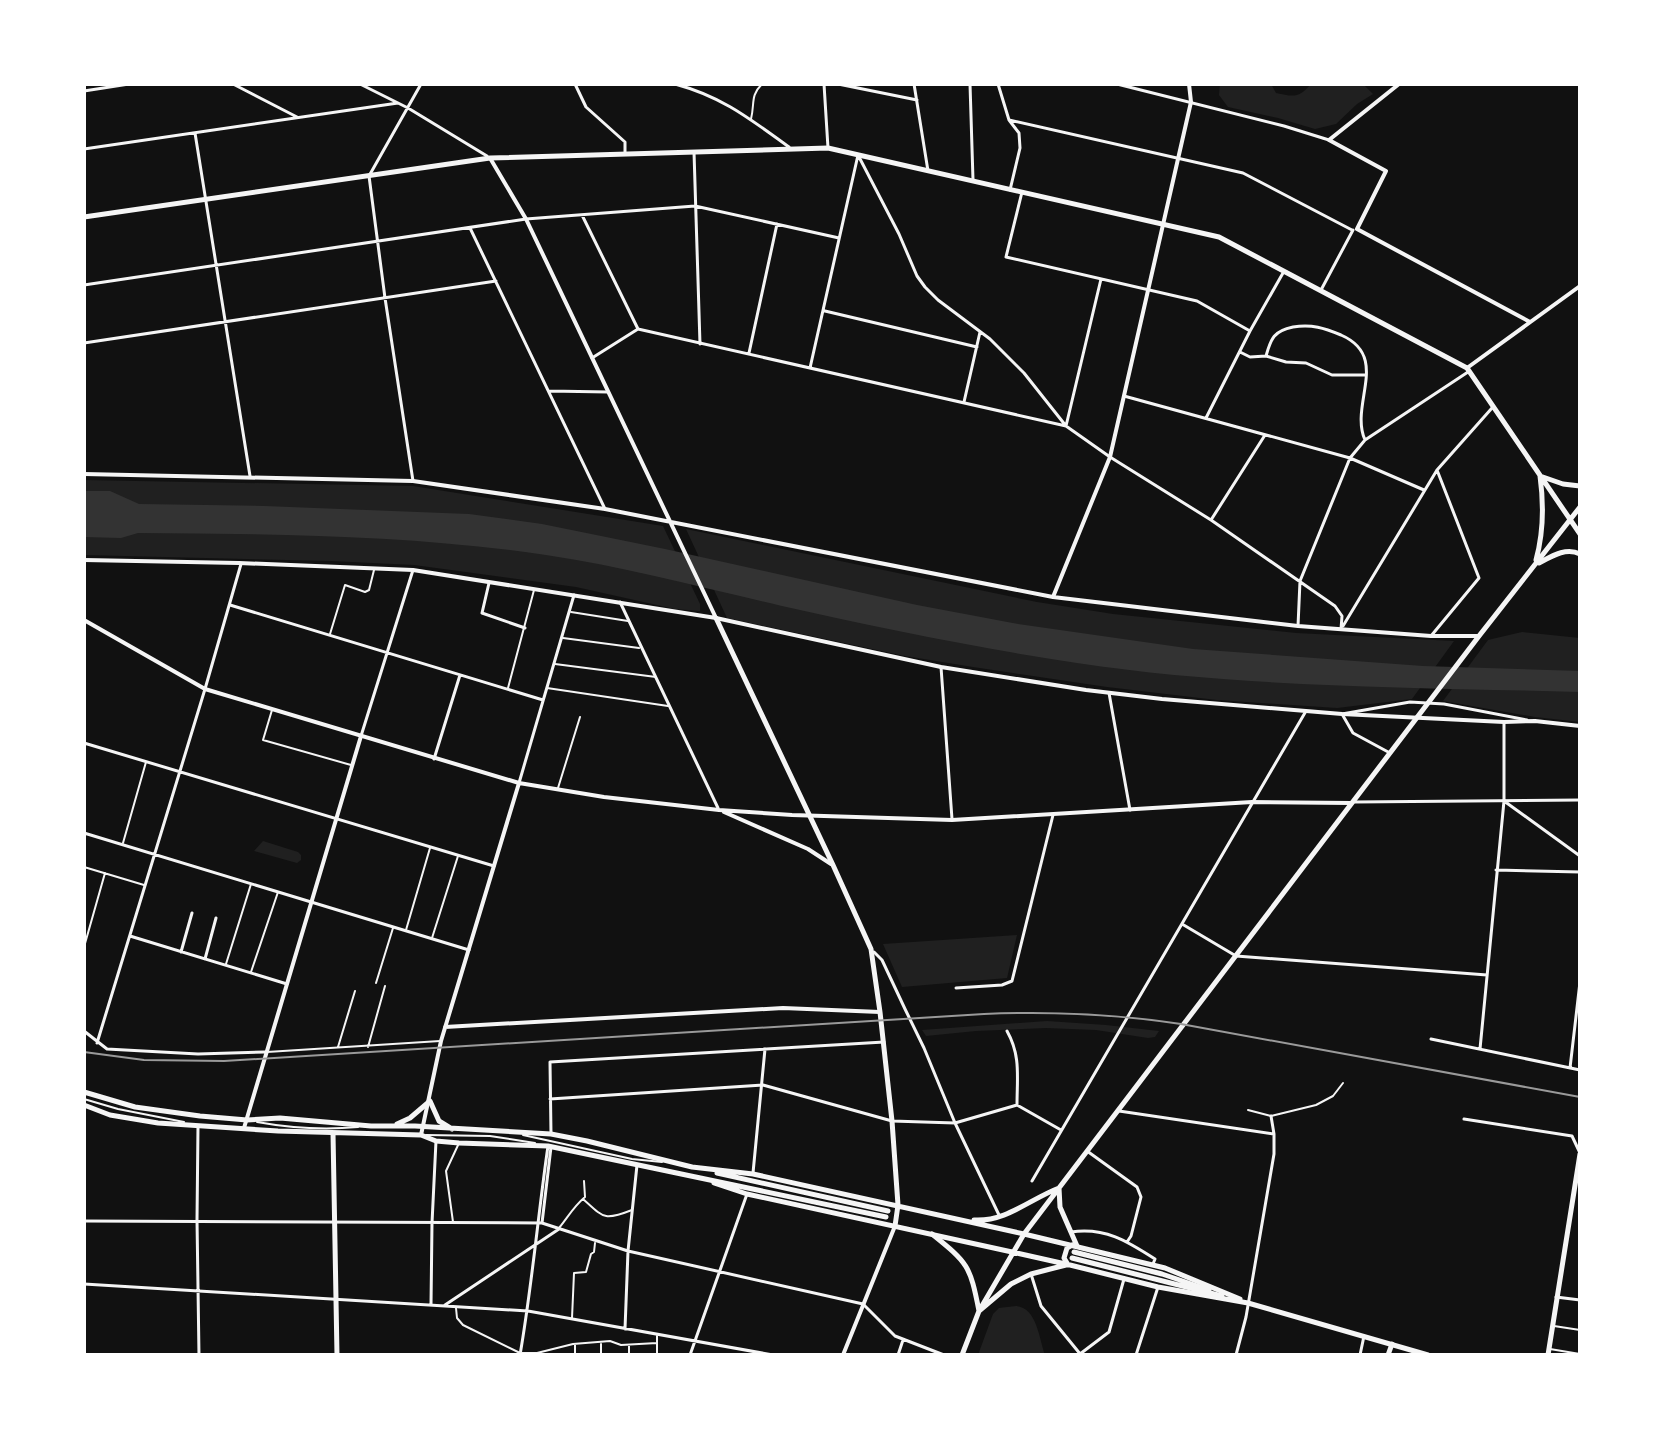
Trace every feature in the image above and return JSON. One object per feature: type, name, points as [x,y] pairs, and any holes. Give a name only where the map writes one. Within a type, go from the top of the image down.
[{"type":"main road","points":[[84,217],[490,158],[828,148],[1219,237],[1468,369],[1580,534]]},
{"type":"main road","points":[[1540,476],[1580,486]]},
{"type":"main road","points":[[1535,565],[1542,538],[1544,509],[1540,476]]},
{"type":"main road","points":[[962,1355],[979,1311],[1024,1234],[1580,507]]},
{"type":"main road","points":[[1535,565],[1559,552],[1580,554]]},
{"type":"main road","points":[[715,616],[871,949],[892,1121],[898,1205],[895,1226]]},
{"type":"main road","points":[[84,1092],[160,1112],[247,1120],[280,1118],[371,1126],[551,1134],[887,1214],[548,1146],[459,1143],[436,1141],[421,1135],[158,1123],[123,1118],[84,1102]]},
{"type":"main road","points":[[392,1126],[410,1118],[430,1101],[439,1121],[453,1129]]},
{"type":"main road","points":[[333,1133],[337,1355]]},
{"type":"main road","points":[[1549,1352],[1580,1154]]},
{"type":"main road","points":[[692,1167],[753,1174],[1024,1234],[1124,1279],[1248,1303]]},
{"type":"main road","points":[[690,1175],[747,1194],[1012,1252],[1072,1255],[1153,1265],[1248,1303]]},
{"type":"main road","points":[[961,1220],[989,1221],[1059,1188]]},
{"type":"main road","points":[[1059,1188],[1060,1207],[1071,1232],[1072,1255]]},
{"type":"main road","points":[[932,1234],[958,1255],[969,1269],[979,1311]]},
{"type":"main road","points":[[979,1311],[1011,1284],[1072,1255],[1428,1355]]},
{"type":"main road","points":[[1388,1355],[1392,1344]]},
{"type":"street","points":[[84,91],[129,84]]},
{"type":"street","points":[[233,84],[297,117]]},
{"type":"street","points":[[360,84],[408,108],[490,158],[526,219],[715,616]]},
{"type":"street","points":[[413,481],[369,176],[421,84]]},
{"type":"street","points":[[575,84],[586,107],[625,142],[626,154]]},
{"type":"street","points":[[675,84],[716,97],[792,149]]},
{"type":"street","points":[[824,84],[828,148]]},
{"type":"street","points":[[838,84],[917,100]]},
{"type":"street","points":[[914,84],[928,171]]},
{"type":"street","points":[[970,84],[973,181]]},
{"type":"street","points":[[998,84],[1009,120],[1019,133],[1020,148],[1010,190]]},
{"type":"street","points":[[1117,84],[1329,140],[1386,171],[1321,291]]},
{"type":"street","points":[[1053,597],[1110,457],[1191,102],[1189,84]]},
{"type":"street","points":[[1329,140],[1399,84]]},
{"type":"street","points":[[84,149],[398,103]]},
{"type":"street","points":[[1009,120],[1243,173],[1530,322]]},
{"type":"street","points":[[195,133],[250,477]]},
{"type":"street","points":[[694,152],[700,344]]},
{"type":"street","points":[[810,368],[858,155]]},
{"type":"street","points":[[858,155],[917,276],[938,300],[980,332],[1024,373],[1066,426],[1211,520],[1335,606],[1342,616],[1341,629]]},
{"type":"street","points":[[1022,192],[1006,257],[1197,301],[1250,331]]},
{"type":"street","points":[[84,285],[526,219],[695,206],[839,238]]},
{"type":"street","points":[[582,215],[638,329]]},
{"type":"street","points":[[749,355],[777,224]]},
{"type":"street","points":[[470,228],[605,509]]},
{"type":"street","points":[[1206,418],[1284,272]]},
{"type":"street","points":[[1066,426],[1101,279]]},
{"type":"street","points":[[84,343],[496,281]]},
{"type":"street","points":[[1298,626],[1300,581],[1350,458],[1365,440],[1580,286]]},
{"type":"street","points":[[823,311],[977,347]]},
{"type":"street","points":[[1266,356],[1269,343],[1281,330],[1302,326],[1319,326],[1357,344],[1363,352],[1366,375],[1360,429],[1365,440]]},
{"type":"street","points":[[592,358],[638,329],[1066,426]]},
{"type":"street","points":[[964,403],[980,332]]},
{"type":"street","points":[[1240,352],[1250,357],[1266,356],[1286,362],[1306,363],[1332,375],[1366,375]]},
{"type":"street","points":[[549,391],[608,392]]},
{"type":"street","points":[[1124,396],[1350,458],[1424,490]]},
{"type":"street","points":[[1341,629],[1437,470],[1494,406]]},
{"type":"street","points":[[1211,520],[1265,435]]},
{"type":"street","points":[[1431,636],[1479,578],[1437,470]]},
{"type":"street","points":[[84,474],[413,481],[605,509],[1053,597],[1298,626],[1431,636],[1479,636]]},
{"type":"street","points":[[84,560],[413,570],[715,616],[941,667],[1109,693],[1342,714],[1535,721]]},
{"type":"street","points":[[97,1043],[242,563]]},
{"type":"street","points":[[244,1129],[413,570]]},
{"type":"street","points":[[489,581],[482,613],[525,628]]},
{"type":"street","points":[[421,1135],[441,1041],[574,595]]},
{"type":"street","points":[[620,602],[719,810],[808,849],[833,865]]},
{"type":"street","points":[[230,605],[543,700]]},
{"type":"street","points":[[84,620],[205,689],[519,783],[604,797],[719,810],[952,820],[1252,802],[1580,800]]},
{"type":"street","points":[[941,667],[952,820]]},
{"type":"street","points":[[434,759],[460,675]]},
{"type":"street","points":[[1109,693],[1130,810]]},
{"type":"street","points":[[1342,714],[1410,702],[1444,704],[1580,726]]},
{"type":"street","points":[[1032,1181],[1306,711]]},
{"type":"street","points":[[1342,714],[1353,733],[1390,753]]},
{"type":"street","points":[[1480,1049],[1504,801],[1504,722]]},
{"type":"street","points":[[84,743],[494,866]]},
{"type":"street","points":[[1504,801],[1580,856]]},
{"type":"street","points":[[956,988],[1002,985],[1012,981],[1054,815]]},
{"type":"street","points":[[84,833],[469,950]]},
{"type":"street","points":[[1496,870],[1580,872]]},
{"type":"street","points":[[181,952],[192,913]]},
{"type":"street","points":[[205,959],[216,918]]},
{"type":"street","points":[[1182,924],[1236,956],[1487,975]]},
{"type":"street","points":[[130,936],[287,984]]},
{"type":"street","points":[[871,949],[882,960],[899,995],[1000,1217]]},
{"type":"street","points":[[1570,1068],[1580,982]]},
{"type":"street","points":[[445,1027],[783,1008],[880,1012]]},
{"type":"street","points":[[84,1031],[107,1049],[198,1054],[267,1052]]},
{"type":"street","points":[[1007,1031],[1017,1055],[1017,1105]]},
{"type":"street","points":[[1431,1039],[1580,1070]]},
{"type":"street","points":[[551,1134],[550,1062],[884,1042]]},
{"type":"street","points":[[753,1174],[765,1049]]},
{"type":"street","points":[[550,1099],[763,1085],[892,1121],[955,1123],[1017,1105],[1061,1130]]},
{"type":"street","points":[[1117,1111],[1274,1134]]},
{"type":"street","points":[[1236,1355],[1246,1317],[1274,1154],[1271,1116]]},
{"type":"street","points":[[1464,1119],[1572,1136],[1580,1154]]},
{"type":"street","points":[[198,1126],[199,1355]]},
{"type":"street","points":[[431,1305],[436,1141]]},
{"type":"street","points":[[520,1354],[548,1146]]},
{"type":"street","points":[[1087,1151],[1137,1187],[1141,1197],[1127,1242]]},
{"type":"street","points":[[625,1329],[628,1251],[637,1165]]},
{"type":"street","points":[[690,1355],[747,1194]]},
{"type":"street","points":[[84,1221],[539,1223],[628,1251],[863,1304],[895,1336],[944,1355]]},
{"type":"street","points":[[843,1355],[895,1226]]},
{"type":"street","points":[[443,1306],[559,1229]]},
{"type":"street","points":[[1071,1232],[1104,1232],[1155,1259],[1153,1265]]},
{"type":"street","points":[[1031,1274],[1041,1306],[1081,1355],[1109,1332],[1124,1279]]},
{"type":"street","points":[[84,1284],[528,1311],[773,1355]]},
{"type":"street","points":[[1136,1355],[1158,1287]]},
{"type":"street","points":[[1556,1297],[1580,1300]]},
{"type":"street","points":[[1360,1355],[1364,1336]]},
{"type":"street","points":[[898,1355],[904,1339]]},
{"type":"lane","points":[[751,119],[754,107],[752,98],[762,84]]},
{"type":"lane","points":[[330,635],[345,585],[365,592],[369,590],[374,569]]},
{"type":"lane","points":[[507,689],[535,588]]},
{"type":"lane","points":[[569,612],[629,621]]},
{"type":"lane","points":[[561,638],[642,649]]},
{"type":"lane","points":[[554,663],[656,677]]},
{"type":"lane","points":[[546,688],[670,707]]},
{"type":"lane","points":[[272,709],[263,740],[352,765]]},
{"type":"lane","points":[[558,789],[580,717]]},
{"type":"lane","points":[[122,844],[146,762]]},
{"type":"lane","points":[[406,931],[430,847]]},
{"type":"lane","points":[[431,939],[458,856]]},
{"type":"lane","points":[[84,867],[146,885]]},
{"type":"lane","points":[[84,947],[105,873]]},
{"type":"lane","points":[[226,965],[251,884]]},
{"type":"lane","points":[[251,973],[278,892]]},
{"type":"lane","points":[[376,983],[393,927]]},
{"type":"lane","points":[[368,1047],[385,986]]},
{"type":"lane","points":[[337,1048],[355,991]]},
{"type":"lane","points":[[267,1052],[441,1041]]},
{"type":"lane","points":[[1248,1110],[1271,1116],[1316,1105],[1333,1096],[1343,1083]]},
{"type":"lane","points":[[517,1133],[632,1159],[675,1163]]},
{"type":"lane","points":[[421,1135],[490,1136],[548,1146]]},
{"type":"lane","points":[[453,1223],[446,1171],[459,1143]]},
{"type":"lane","points":[[559,1229],[574,1206],[585,1197],[584,1181]]},
{"type":"lane","points":[[583,1199],[599,1215],[616,1216],[632,1210]]},
{"type":"lane","points":[[572,1319],[574,1273],[586,1272],[595,1240]]},
{"type":"lane","points":[[456,1307],[457,1318],[463,1325],[520,1354],[610,1341],[621,1345],[657,1343]]},
{"type":"lane","points":[[1552,1325],[1580,1330]]},
{"type":"lane","points":[[657,1334],[657,1355]]},
{"type":"lane","points":[[601,1342],[601,1355]]},
{"type":"lane","points":[[575,1344],[575,1355]]},
{"type":"lane","points":[[629,1345],[629,1355]]},
{"type":"lane","points":[[548,1349],[548,1355]]},
{"type":"lane","points":[[1549,1352],[1580,1354]]},
{"type":"shaded area","points":[[1220,84],[1271,84],[1276,93],[1292,96],[1303,92],[1311,84],[1363,84],[1373,94],[1336,124],[1315,129],[1228,107],[1219,95]]},
{"type":"shaded area","points":[[84,480],[413,486],[663,526],[700,604],[700,611],[675,609],[576,587],[414,565],[84,555]]},
{"type":"shaded area","points":[[84,491],[110,491],[139,504],[469,514],[542,524],[1018,624],[1193,649],[1423,666],[1580,671],[1580,692],[1265,682],[1077,663],[892,630],[606,566],[495,548],[291,535],[138,533],[121,538],[84,537]]},
{"type":"shaded area","points":[[686,529],[1037,602],[1113,614],[1296,633],[1454,641],[1412,699],[1337,708],[1217,700],[1107,687],[905,656],[727,618]]},
{"type":"shaded area","points":[[1522,632],[1580,638],[1580,722],[1443,701],[1488,640]]},
{"type":"shaded area","points":[[263,841],[298,852],[301,860],[297,863],[254,851]]},
{"type":"shaded area","points":[[1017,935],[1007,978],[902,987],[883,944]]},
{"type":"shaded area","points":[[1047,1021],[1159,1031],[1155,1037],[1148,1038],[1096,1030],[1046,1028],[926,1036],[922,1030]]},
{"type":"shaded area","points":[[1016,1306],[1029,1312],[1033,1318],[1045,1355],[978,1355],[993,1314],[999,1308]]},
{"type":"railway","points":[[84,1052],[144,1060],[224,1061],[984,1014],[1058,1013],[1181,1024],[1580,1097]]}]
